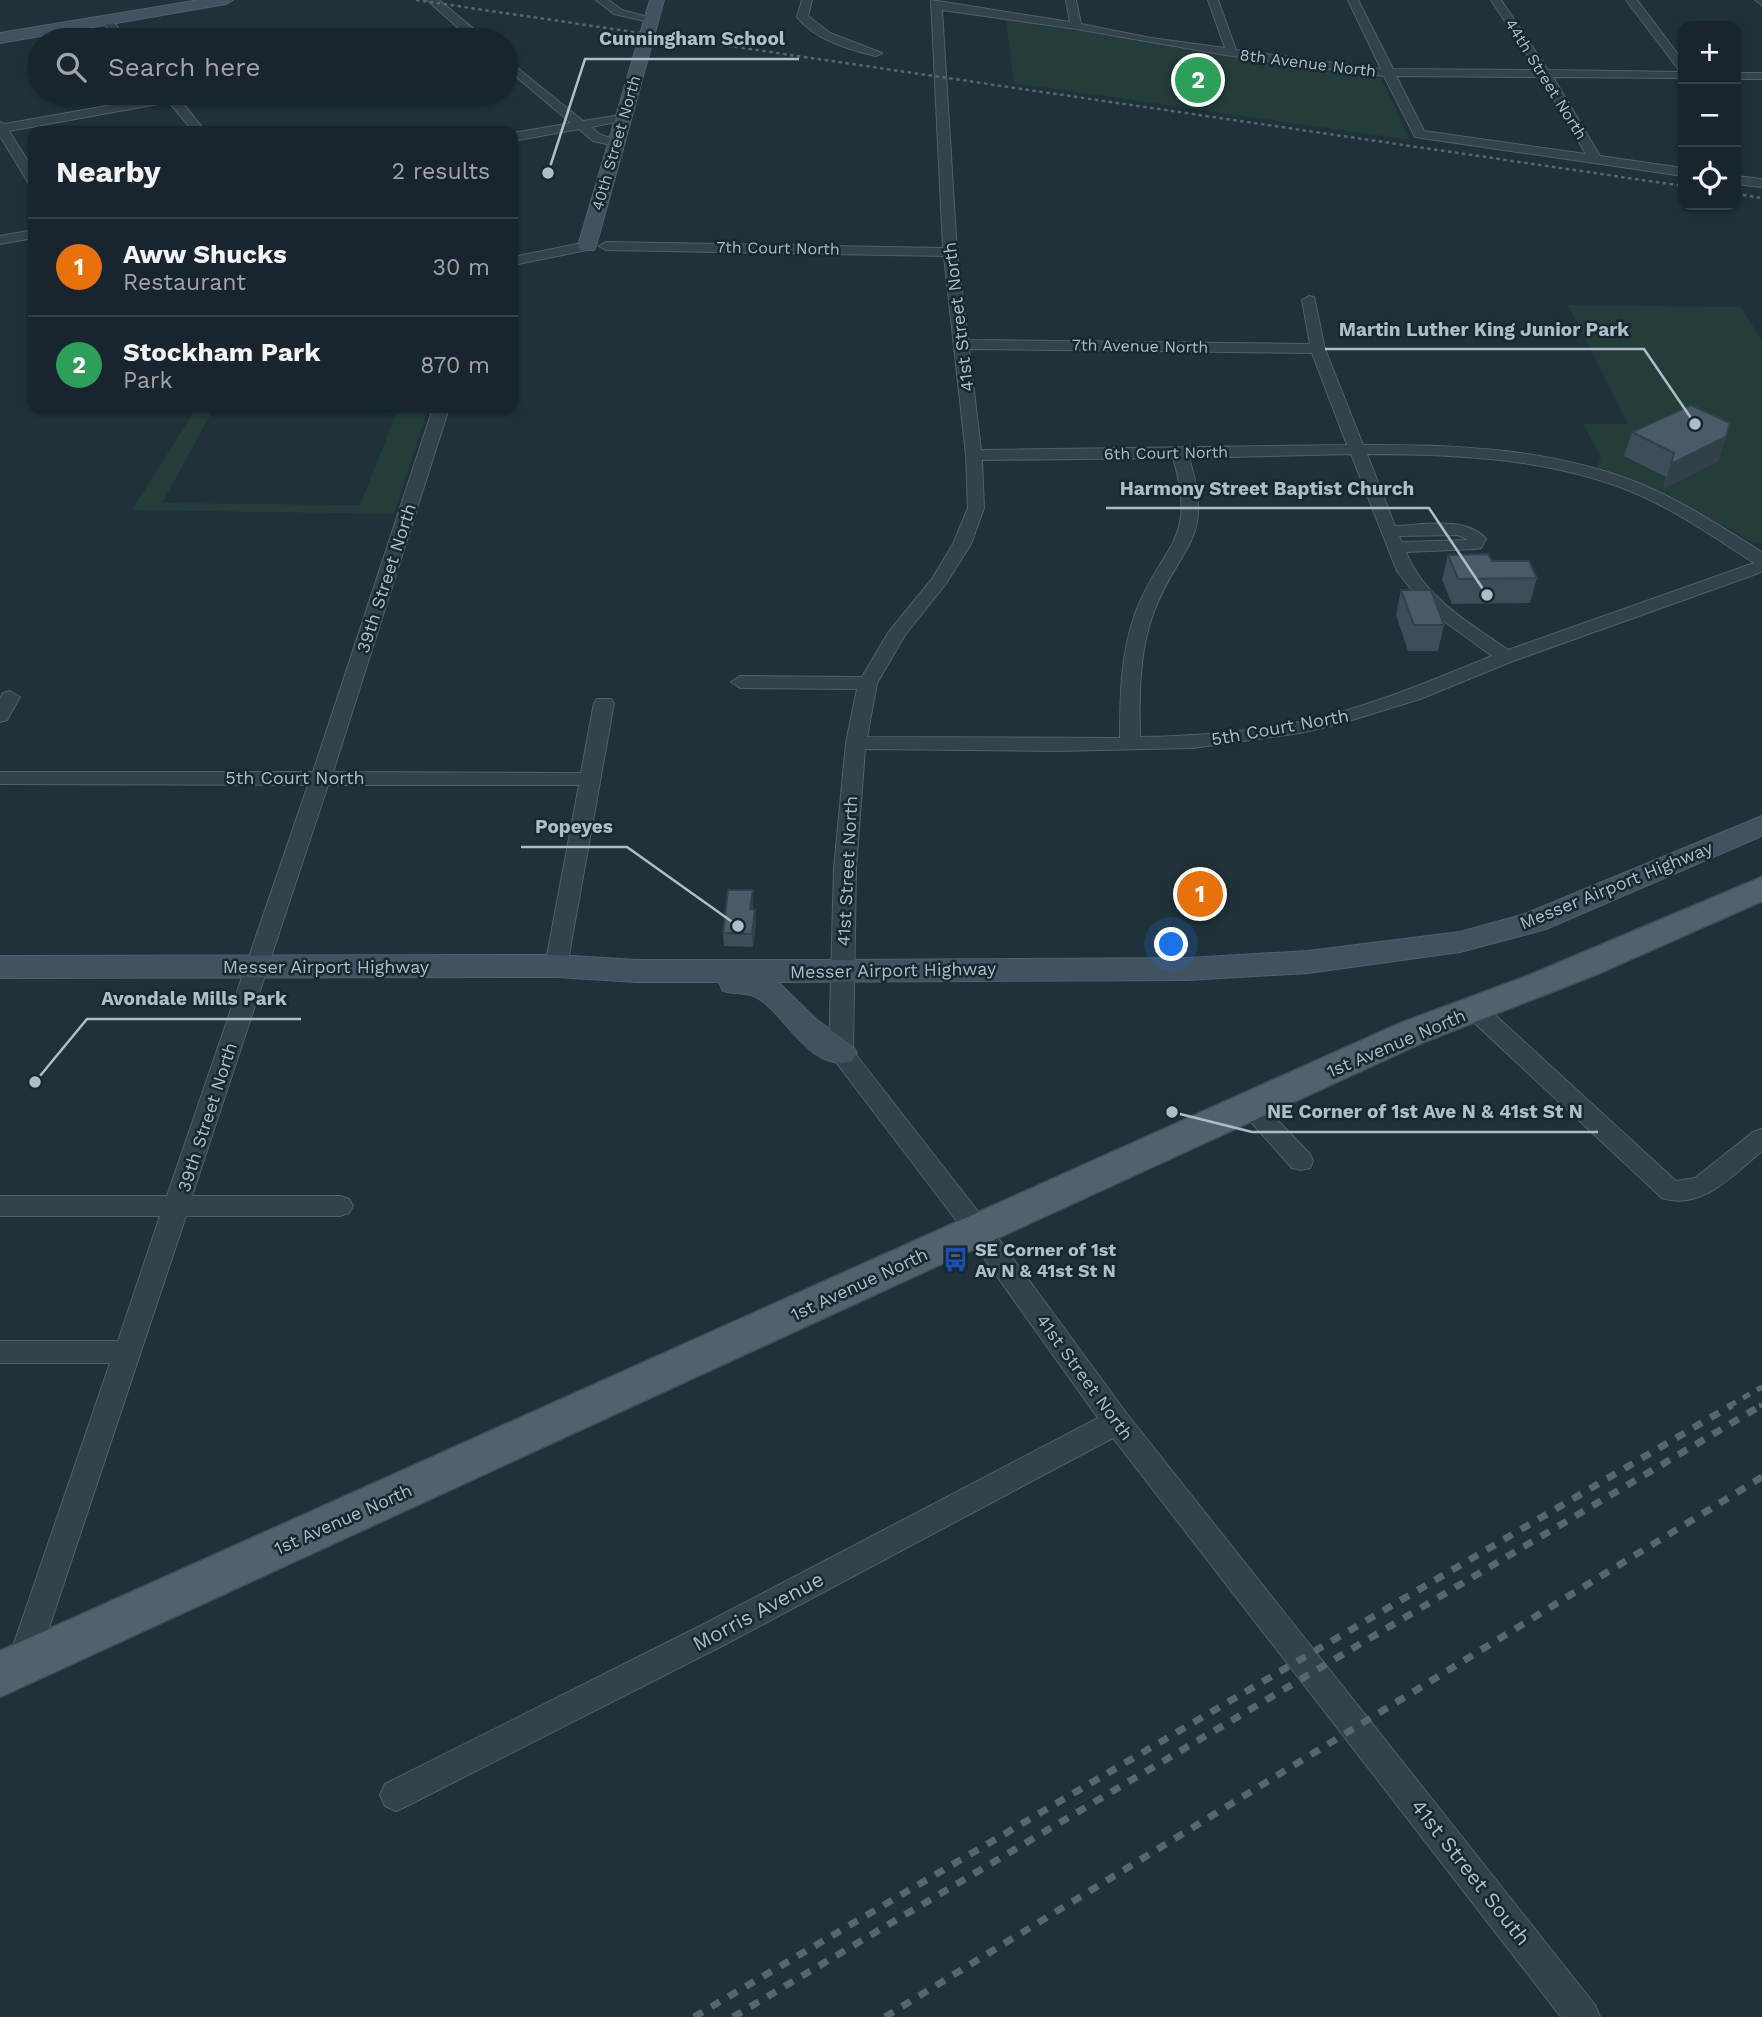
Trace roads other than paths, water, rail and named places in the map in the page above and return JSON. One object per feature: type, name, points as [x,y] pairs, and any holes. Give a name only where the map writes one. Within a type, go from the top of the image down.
[{"type":"main road","points":[[59,28],[226,0]]},
{"type":"main road","name":"40th Street North","points":[[587,246],[657,0]]},
{"type":"main road","points":[[0,38],[28,33]]},
{"type":"main road","name":"Messer Airport Highway","points":[[0,967],[556,966],[637,971],[842,971],[1196,969],[1308,962],[1461,942],[1535,922],[1762,825]]},
{"type":"main road","name":"1st Avenue North","points":[[11,1669],[1411,1033],[1630,948],[1762,888]]},
{"type":"main road","points":[[637,971],[667,982],[753,984],[778,994],[802,1025],[841,1053]]},
{"type":"street","points":[[432,0],[466,28]]},
{"type":"street","points":[[601,0],[618,12],[650,19]]},
{"type":"street","points":[[807,0],[802,17],[812,28],[846,44],[876,53]]},
{"type":"street","points":[[1071,0],[1076,26]]},
{"type":"street","points":[[1213,0],[1232,53]]},
{"type":"street","points":[[1353,0],[1419,134],[1678,171]]},
{"type":"street","name":"44th Street North","points":[[1496,0],[1545,74],[1595,159]]},
{"type":"street","points":[[1631,0],[1678,61]]},
{"type":"street","name":"8th Avenue North","points":[[936,3],[1232,53],[1389,73],[1678,75]]},
{"type":"street","name":"41st Street North","points":[[936,3],[950,252],[974,455],[976,508],[962,544],[939,581],[897,632],[869,683],[856,743],[845,868],[841,1053],[978,1230],[1117,1422],[1358,1728]]},
{"type":"street","points":[[106,20],[113,28]]},
{"type":"street","points":[[518,72],[597,138],[616,144]]},
{"type":"street","points":[[1741,76],[1762,76]]},
{"type":"street","points":[[28,171],[1,128],[118,105]]},
{"type":"street","points":[[177,105],[195,126]]},
{"type":"street","points":[[518,136],[623,117]]},
{"type":"street","points":[[1741,181],[1762,183]]},
{"type":"street","points":[[0,240],[28,235]]},
{"type":"street","points":[[518,260],[587,246]]},
{"type":"street","name":"7th Court North","points":[[606,247],[950,252]]},
{"type":"street","points":[[1309,300],[1318,349],[1391,539],[1409,577],[1432,604],[1506,657]]},
{"type":"street","name":"7th Avenue North","points":[[961,344],[1318,349]]},
{"type":"street","name":"39th Street North","points":[[11,1669],[128,1352],[322,777],[439,413]]},
{"type":"street","name":"6th Court North","points":[[974,455],[1358,450],[1494,453],[1545,461],[1620,482],[1695,517],[1762,560]]},
{"type":"street","points":[[1130,743],[1129,702],[1143,615],[1156,586],[1182,547],[1191,516],[1191,496],[1180,453]]},
{"type":"street","name":"5th Court North","points":[[856,743],[1193,742],[1250,736],[1332,720],[1413,695],[1506,657],[1762,566]]},
{"type":"street","points":[[740,682],[869,683]]},
{"type":"street","points":[[0,716],[10,697]]},
{"type":"street","points":[[556,966],[604,703]]},
{"type":"street","name":"5th Court North","points":[[0,778],[590,779]]},
{"type":"street","points":[[1475,1010],[1671,1191],[1701,1187],[1762,1138]]},
{"type":"street","points":[[1250,1106],[1301,1161]]},
{"type":"street","points":[[0,1206],[340,1206]]},
{"type":"street","points":[[0,1352],[128,1352]]},
{"type":"street","name":"Morris Avenue","points":[[396,1795],[713,1635],[1117,1422]]},
{"type":"street","name":"41st Street South","points":[[1358,1728],[1583,2017]]},
{"type":"railway","points":[[416,0],[1678,185]]},
{"type":"railway","points":[[1741,195],[1762,198]]},
{"type":"railway","points":[[1729,1406],[1762,1387]]},
{"type":"railway","points":[[694,2017],[1732,1405]]},
{"type":"railway","points":[[733,2017],[1762,1405],[1759,1406]]},
{"type":"railway","points":[[885,2017],[1762,1477]]},
{"type":"place","name":"Stockham Park","points":[[1198,80]]},
{"type":"place","name":"Cunningham School","points":[[548,173]]},
{"type":"place","name":"Martin Luther King Junior Park","points":[[1695,424]]},
{"type":"place","name":"Harmony Street Baptist Church","points":[[1487,595]]},
{"type":"place","name":"Aww Shucks","points":[[1200,894]]},
{"type":"place","name":"Popeyes","points":[[738,926]]},
{"type":"place","name":"Avondale Mills Park","points":[[35,1082]]},
{"type":"place","name":"NE Corner of 1st Ave N & 41st St N","points":[[1172,1112]]},
{"type":"place","name":"SE Corner of 1st Av N & 41st St N","points":[[955,1259]]}]
